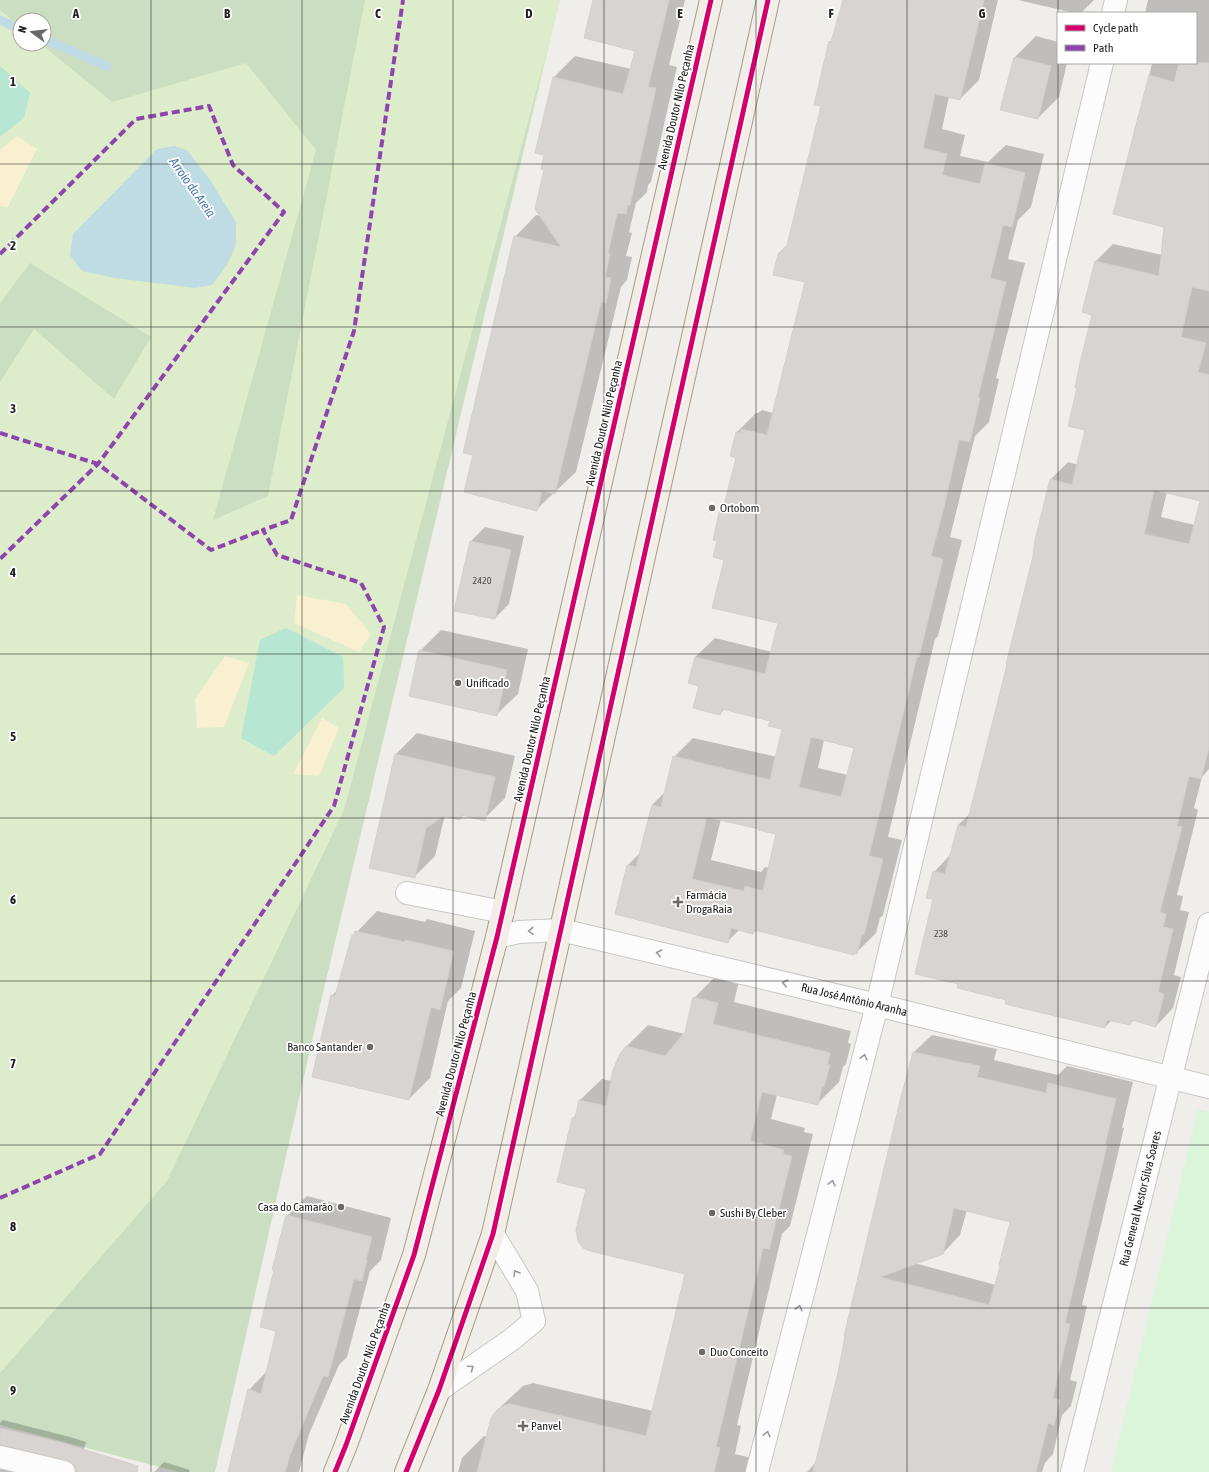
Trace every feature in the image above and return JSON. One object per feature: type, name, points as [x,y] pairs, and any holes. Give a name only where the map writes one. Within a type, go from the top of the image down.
[{"type":"main road","name":"Avenida Doutor Nilo Peçanha","points":[[335,1472],[414,1255],[497,937],[711,0]]},
{"type":"main road","points":[[406,1472],[439,1390],[494,1234],[768,0]]},
{"type":"street","points":[[1113,12],[1116,0]]},
{"type":"street","points":[[757,1472],[878,1005],[1102,64]]},
{"type":"street","points":[[407,893],[502,912]]},
{"type":"street","name":"Rua General Nestor Silva Soares","points":[[1072,1472],[1209,924]]},
{"type":"street","name":"Rua José Antônio Aranha","points":[[497,937],[519,932],[561,930],[878,1005],[1209,1087]]},
{"type":"street","points":[[439,1390],[511,1340],[534,1321],[527,1291],[494,1234]]},
{"type":"street","points":[[0,1457],[64,1472]]},
{"type":"green space","points":[[0,0],[560,0],[320,1005],[215,1472],[179,1472],[0,1425]]},
{"type":"green space","points":[[0,0],[365,0],[268,496],[213,520],[316,150],[246,63],[112,102],[51,52],[52,52],[52,12],[12,12],[12,20],[0,10]]},
{"type":"green space","points":[[548,47],[320,1005],[215,1472],[179,1472],[0,1425],[0,1373],[167,1181],[344,810]]},
{"type":"green space","points":[[0,66],[30,93],[24,118],[0,137]]},
{"type":"green space","points":[[30,263],[151,337],[114,399],[34,329],[0,382],[0,303]]},
{"type":"green space","points":[[286,628],[343,657],[344,688],[274,756],[241,738],[260,640]]},
{"type":"green space","points":[[1198,1109],[1209,1112],[1209,1472],[1111,1472]]},
{"type":"sand","points":[[17,136],[37,149],[8,207],[0,206],[0,150]]},
{"type":"sand","points":[[297,595],[346,604],[371,634],[359,652],[294,623]]},
{"type":"sand","points":[[225,656],[249,663],[224,727],[197,728],[195,699]]},
{"type":"sand","points":[[322,718],[339,728],[319,776],[293,774]]},
{"type":"water","points":[[174,146],[187,150],[210,180],[236,222],[236,245],[227,265],[212,285],[195,288],[115,278],[82,271],[70,255],[73,234],[157,149]]},
{"type":"building","points":[[593,0],[669,0],[648,87],[656,88],[630,205],[628,204],[626,214],[617,213],[608,254],[610,254],[605,277],[611,278],[606,303],[601,302],[555,494],[542,491],[537,511],[464,492],[473,455],[463,453],[514,236],[561,247],[535,209],[544,170],[541,169],[544,155],[535,153],[553,77],[623,94],[635,51],[584,38]]},
{"type":"building","points":[[843,0],[984,0],[960,100],[935,94],[923,148],[947,154],[942,175],[980,184],[985,163],[1025,173],[1012,227],[1003,225],[990,278],[1006,282],[978,397],[980,398],[970,442],[959,440],[931,556],[943,559],[919,657],[917,656],[869,856],[883,859],[864,935],[862,934],[857,954],[855,953],[854,955],[754,930],[753,934],[731,928],[728,943],[615,914],[627,865],[636,867],[652,805],[661,807],[673,756],[770,780],[782,729],[768,726],[770,721],[722,709],[720,715],[693,708],[699,686],[688,683],[695,657],[765,674],[778,623],[712,608],[724,560],[713,557],[717,541],[713,540],[720,508],[723,509],[736,458],[730,456],[736,432],[741,433],[741,429],[767,435],[805,282],[773,275],[778,254],[787,245],[821,106],[814,105],[829,41],[831,42]],"holes":[[[811,737],[854,748],[841,797],[799,787]],[[707,817],[776,834],[763,891],[745,886],[744,891],[692,879]]]},
{"type":"building","points":[[1014,57],[1051,66],[1038,119],[1000,110]]},
{"type":"building","points":[[1209,63],[1209,291],[1192,287],[1181,337],[1206,343],[1198,372],[1209,375],[1209,747],[1201,779],[1189,776],[1177,826],[1182,827],[1160,912],[1166,914],[1163,927],[1173,929],[1158,992],[1164,994],[1156,1027],[1132,1020],[1130,1025],[1107,1020],[1105,1028],[1005,1004],[1006,1000],[957,988],[958,984],[915,974],[933,899],[926,898],[933,871],[945,874],[958,825],[966,827],[1007,665],[1050,479],[1072,485],[1085,430],[1068,426],[1077,388],[1075,388],[1080,363],[1092,315],[1082,312],[1095,261],[1159,276],[1164,227],[1113,214],[1149,75],[1174,82],[1179,64]],"holes":[[[1154,490],[1200,501],[1189,544],[1144,534]]]},
{"type":"building","points":[[470,541],[511,550],[495,619],[454,611]]},
{"type":"building","name":"Unificado","points":[[419,650],[507,670],[497,716],[409,696]]},
{"type":"building","points":[[395,754],[495,777],[485,821],[462,815],[460,820],[444,816],[426,828],[415,878],[369,868]]},
{"type":"building","points":[[355,931],[454,951],[440,1010],[431,1007],[409,1100],[312,1077],[331,995],[335,996],[352,935],[354,935]]},
{"type":"building","points":[[693,997],[718,1003],[713,1024],[830,1053],[827,1065],[830,1065],[824,1087],[822,1086],[818,1105],[762,1092],[750,1141],[784,1150],[783,1154],[792,1156],[769,1249],[763,1248],[716,1447],[720,1448],[714,1472],[477,1472],[491,1418],[497,1410],[505,1405],[511,1404],[646,1436],[685,1274],[583,1248],[578,1241],[576,1230],[586,1189],[557,1182],[572,1118],[575,1118],[579,1100],[606,1106],[613,1070],[620,1054],[626,1046],[665,1056],[685,1032]]},
{"type":"building","points":[[913,1052],[980,1066],[977,1077],[1046,1093],[1048,1083],[1116,1099],[1105,1145],[1107,1145],[1065,1323],[1070,1324],[1053,1398],[1060,1400],[1054,1425],[1048,1423],[1036,1472],[813,1472],[838,1373],[844,1336]],"holes":[[[954,1208],[1010,1222],[999,1265],[1000,1267],[989,1305],[880,1277],[943,1254]]]},
{"type":"building","points":[[286,1215],[372,1237],[367,1260],[362,1281],[354,1279],[328,1377],[323,1376],[290,1455],[285,1472],[228,1472],[248,1389],[261,1394],[276,1331],[260,1327],[274,1270],[272,1270]]},
{"type":"building","points":[[0,1428],[63,1443],[138,1466],[137,1472],[76,1472],[76,1468],[73,1463],[67,1460],[0,1445]]},
{"type":"waterway","name":"Arroio da Areia","points":[[0,20],[12,25]]},
{"type":"waterway","name":"Arroio da Areia","points":[[52,42],[107,66]]},
{"type":"marked path","points":[[0,1198],[100,1154],[334,806],[384,627],[361,583],[277,555],[263,530],[291,520],[354,331],[403,0]]},
{"type":"marked path","points":[[0,254],[136,119],[209,106],[233,165],[284,212],[98,464],[0,559]]},
{"type":"marked path","points":[[0,433],[98,464],[211,550],[263,530]]},
{"type":"cycle path","points":[[335,1472],[414,1255],[497,937],[711,0]]},
{"type":"cycle path","points":[[406,1472],[439,1390],[493,1234],[768,0]]},
{"type":"place","name":"Ortobom","points":[[712,508]]},
{"type":"place","name":"Unificado","points":[[458,683]]},
{"type":"place","name":"Farmácia DrogaRaia","points":[[678,902]]},
{"type":"place","name":"Banco Santander","points":[[370,1047]]},
{"type":"place","name":"Casa do Camarão","points":[[341,1207]]},
{"type":"place","name":"Sushi By Cleber","points":[[712,1213]]},
{"type":"place","name":"Duo Conceito","points":[[702,1352]]},
{"type":"place","name":"Panvel","points":[[523,1426]]}]
